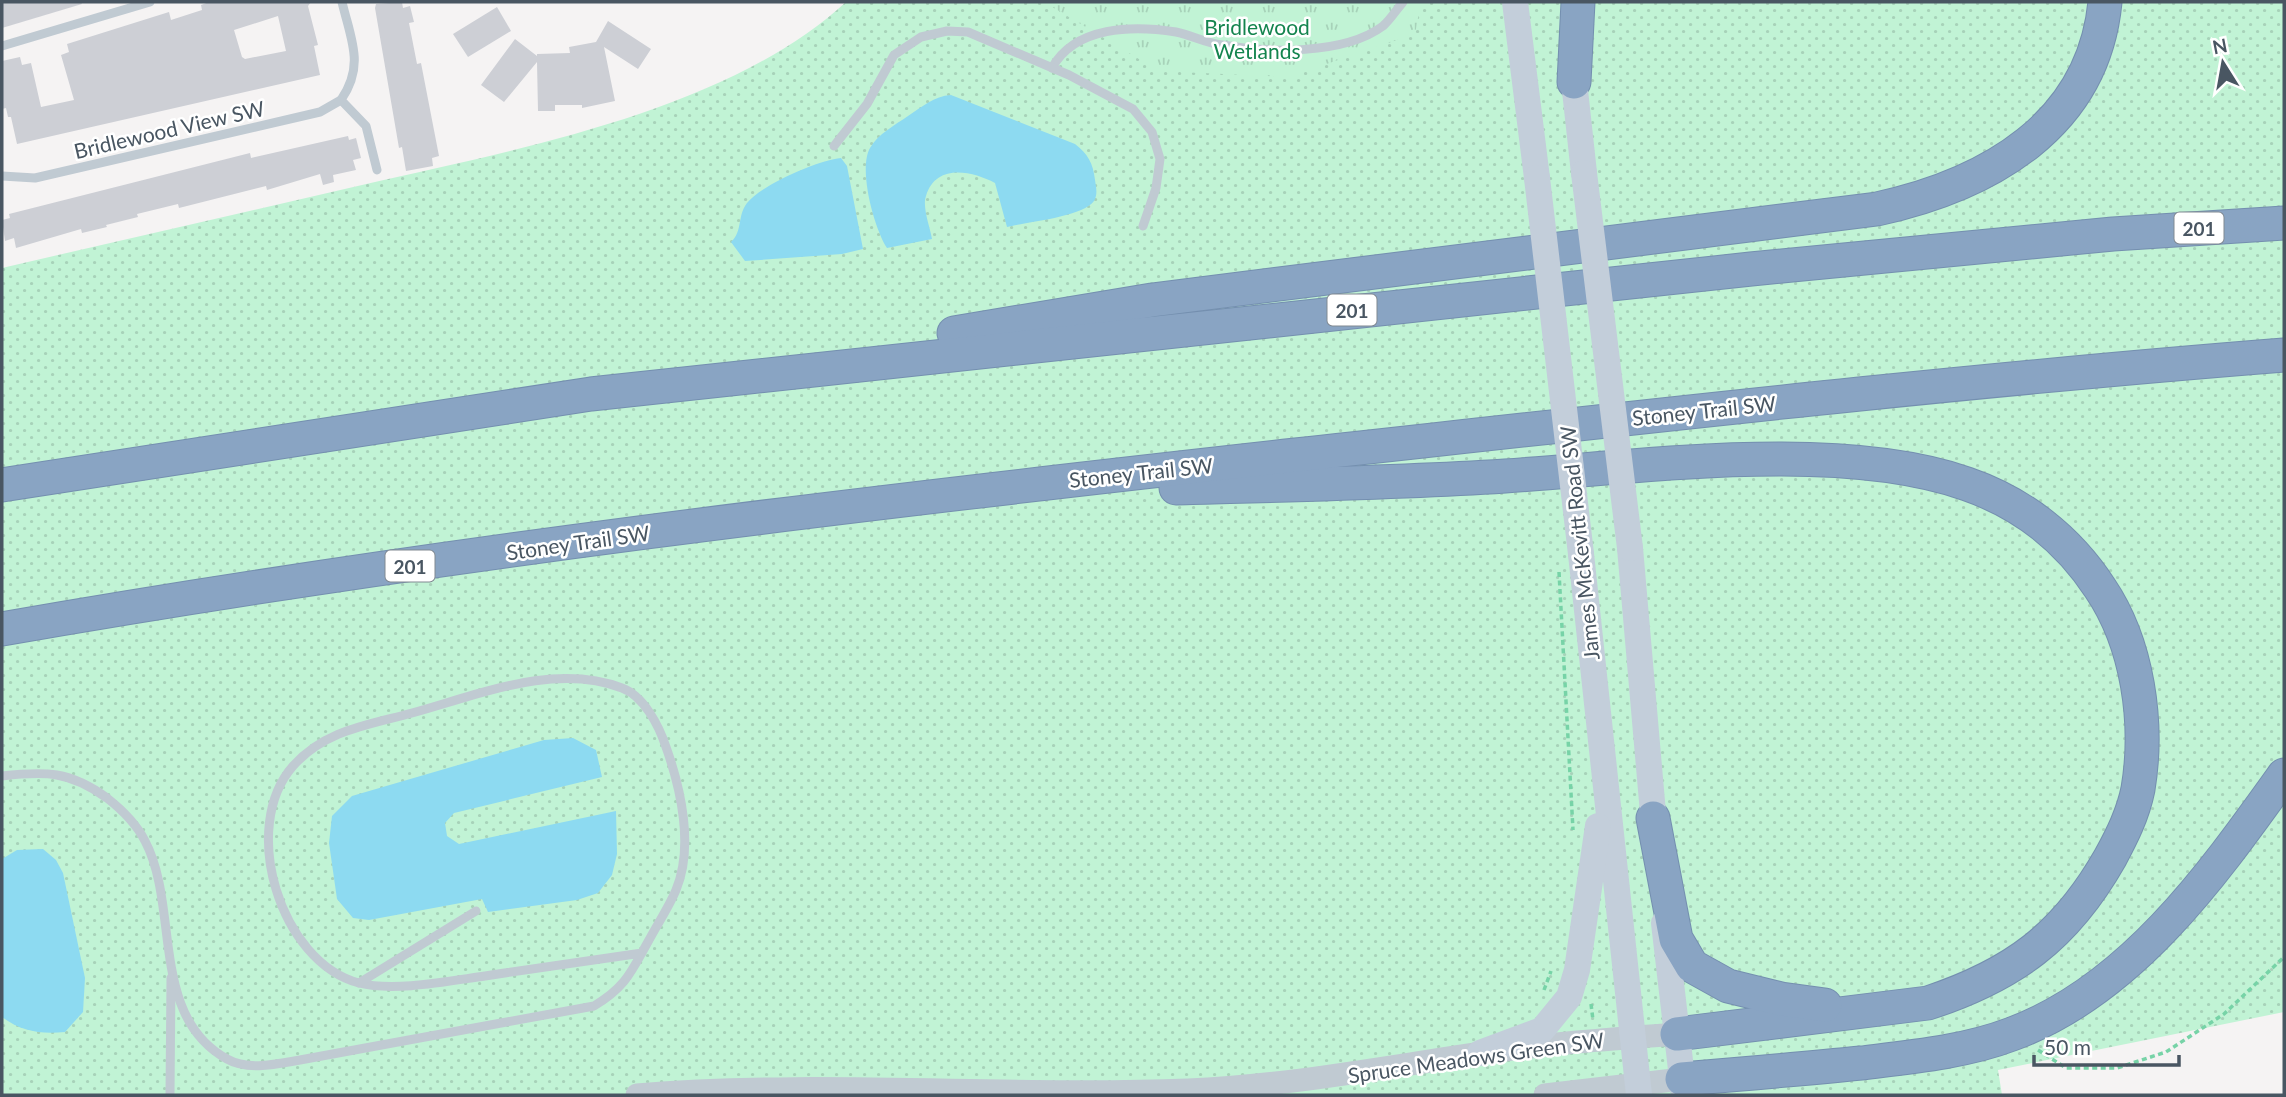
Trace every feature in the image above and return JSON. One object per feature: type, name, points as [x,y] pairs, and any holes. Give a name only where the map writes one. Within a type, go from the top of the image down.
[{"type":"highway","points":[[1574,82],[1578,2]]},
{"type":"highway","points":[[591,394],[1152,300],[1877,209],[1932,196],[1985,172],[2031,143],[2049,125],[2093,61],[2102,33],[2105,2]]},
{"type":"highway","points":[[2113,234],[2284,214]]},
{"type":"highway","name":"201","points":[[2,485],[591,394],[1262,319],[2113,234],[2284,223]]},
{"type":"highway","name":"Stoney Trail SW","points":[[2,629],[503,552],[939,494],[1919,387],[2284,355]]},
{"type":"highway","points":[[939,494],[1362,485],[1783,461],[1843,462],[1926,472],[1969,485],[2006,501],[2042,523],[2069,546],[2112,606],[2127,640],[2140,707],[2142,734],[2137,791],[2120,839],[2096,882],[2067,922],[2038,948],[2007,970],[1966,990],[1928,1003],[1879,1011],[1677,1034]]},
{"type":"highway","points":[[1683,1087],[1953,1050],[2012,1034],[2067,1006],[2118,970],[2209,874],[2284,775]]},
{"type":"highway","points":[[1653,818],[1676,939],[1692,966],[1728,986],[1764,995],[1879,1011]]},
{"type":"highway","points":[[1766,1095],[1801,1069]]},
{"type":"main road","name":"James McKevitt Road SW","points":[[1515,2],[1581,554],[1639,1090]]},
{"type":"main road","points":[[1564,2],[1630,548],[1653,818],[1683,1087]]},
{"type":"main road","points":[[1480,1053],[1542,1030],[1569,997],[1577,970],[1595,859],[1603,775]]},
{"type":"street","name":"Spruce Meadows Green SW","points":[[637,1095],[724,1088],[1067,1095],[1273,1086],[1480,1053],[1677,1034]]},
{"type":"street","points":[[1545,1095],[1683,1087]]},
{"type":"lane","points":[[2,46],[150,2]]},
{"type":"lane","points":[[342,2],[356,59],[354,75],[341,100],[366,126],[377,170]]},
{"type":"lane","points":[[1052,68],[1059,54],[1109,30],[1143,29],[1178,33],[1219,45],[1261,50],[1304,49],[1346,43],[1382,26],[1404,2]]},
{"type":"lane","points":[[834,146],[867,104],[894,55],[921,37],[947,31],[968,32],[1105,92],[1133,109],[1153,132],[1160,159],[1156,188],[1143,226]]},
{"type":"lane","name":"Bridlewood View SW","points":[[2,176],[20,180],[35,178],[320,112],[341,100]]},
{"type":"lane","points":[[171,973],[184,1007],[201,1037],[228,1060],[262,1066],[594,1006],[618,992],[642,953],[678,888],[684,846],[682,807],[673,767],[657,723],[626,689],[580,676],[527,682],[333,734],[292,766],[274,798],[268,849],[276,891],[293,932],[308,949],[323,965],[359,983],[417,986],[642,953]]},
{"type":"lane","points":[[2,776],[47,771],[87,783],[119,807],[145,841],[160,884],[171,973],[170,1095]]},
{"type":"lane","points":[[359,983],[476,911]]},
{"type":"path","points":[[1559,568],[1573,838]]},
{"type":"path","points":[[2012,1034],[2066,1068],[2117,1068],[2166,1052],[2224,1014],[2284,957]]},
{"type":"path","points":[[1544,990],[1553,966]]},
{"type":"green space","points":[[846,2],[2284,2],[2284,1012],[1998,1070],[2002,1095],[2,1095],[2,268],[486,157],[617,121],[681,99],[742,72],[797,40]]},
{"type":"green space","name":"Bridlewood Wetlands","points":[[1044,2],[1421,2],[1415,34],[1288,77],[1159,71]]},
{"type":"water","points":[[951,95],[1075,144],[1087,155],[1093,169],[1096,190],[1094,201],[1088,207],[1067,215],[1007,227],[995,183],[966,173],[946,174],[931,185],[926,196],[932,239],[887,248],[877,227],[869,198],[866,170],[870,148],[882,134],[923,106],[939,97]]},
{"type":"water","points":[[841,158],[847,166],[863,249],[842,254],[745,261],[731,242],[735,238],[747,203],[764,189],[791,174]]},
{"type":"water","points":[[573,738],[596,750],[602,777],[454,813],[445,823],[447,836],[459,844],[616,811],[617,854],[612,875],[598,893],[577,900],[488,912],[482,899],[369,920],[353,918],[337,899],[329,843],[332,816],[352,796],[544,740]]},
{"type":"water","points":[[43,849],[56,860],[63,873],[85,978],[83,1012],[65,1032],[32,1031],[2,1017],[2,859],[17,850]]},
{"type":"building","points":[[2,2],[81,2],[82,4],[2,28]]},
{"type":"building","points":[[209,2],[311,2],[308,6],[318,45],[314,46],[320,75],[17,144],[11,117],[8,117],[6,108],[2,109],[2,61],[20,57],[22,65],[31,63],[41,107],[74,100],[61,55],[69,52],[67,44],[169,12],[171,20],[202,10],[201,5]],"holes":[[[278,16],[286,51],[245,59],[234,30]]]},
{"type":"building","points":[[402,2],[403,8],[410,6],[414,22],[409,23],[417,64],[421,63],[439,156],[432,158],[433,166],[406,171],[402,147],[399,148],[375,8],[376,4]]},
{"type":"building","points":[[497,7],[511,31],[468,57],[453,34]]},
{"type":"building","points":[[608,21],[651,49],[638,69],[604,47],[615,101],[582,108],[582,105],[555,105],[555,111],[538,111],[537,62],[504,102],[481,85],[515,39],[537,56],[570,53],[569,47],[596,42]]},
{"type":"building","points":[[348,136],[349,140],[356,138],[361,158],[353,160],[356,170],[333,175],[334,182],[323,185],[320,174],[267,190],[266,186],[179,208],[178,204],[137,214],[138,217],[106,225],[107,227],[82,233],[81,229],[16,248],[14,238],[5,241],[2,220],[10,218],[9,214],[250,153],[251,158]]}]
